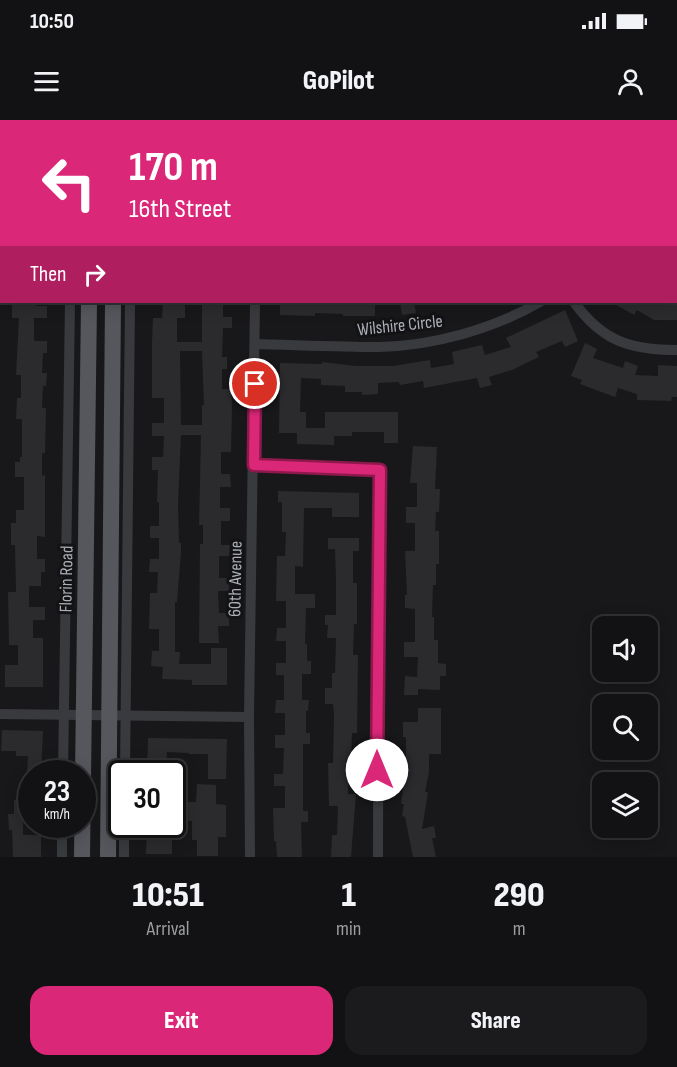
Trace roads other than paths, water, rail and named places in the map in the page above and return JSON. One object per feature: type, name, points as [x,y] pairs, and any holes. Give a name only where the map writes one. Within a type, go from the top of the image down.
[{"type":"main road","name":"Florin Road","points":[[82,857],[89,303]]},
{"type":"main road","points":[[108,857],[118,716],[113,303]]},
{"type":"street","name":"Florin Road","points":[[63,760],[70,303]]},
{"type":"street","points":[[123,760],[118,716],[130,303]]},
{"type":"street","name":"60th Avenue","points":[[250,857],[249,717],[255,303]]},
{"type":"street","name":"Wilshire Circle","points":[[255,344],[380,347],[413,344],[476,329],[538,303]]},
{"type":"street","points":[[575,303],[596,327],[622,343],[651,350],[677,350]]},
{"type":"street","points":[[254,465],[380,470],[378,857]]},
{"type":"street","points":[[0,714],[249,717]]},
{"type":"street","points":[[62,838],[62,857]]},
{"type":"street","points":[[124,838],[124,857]]}]
